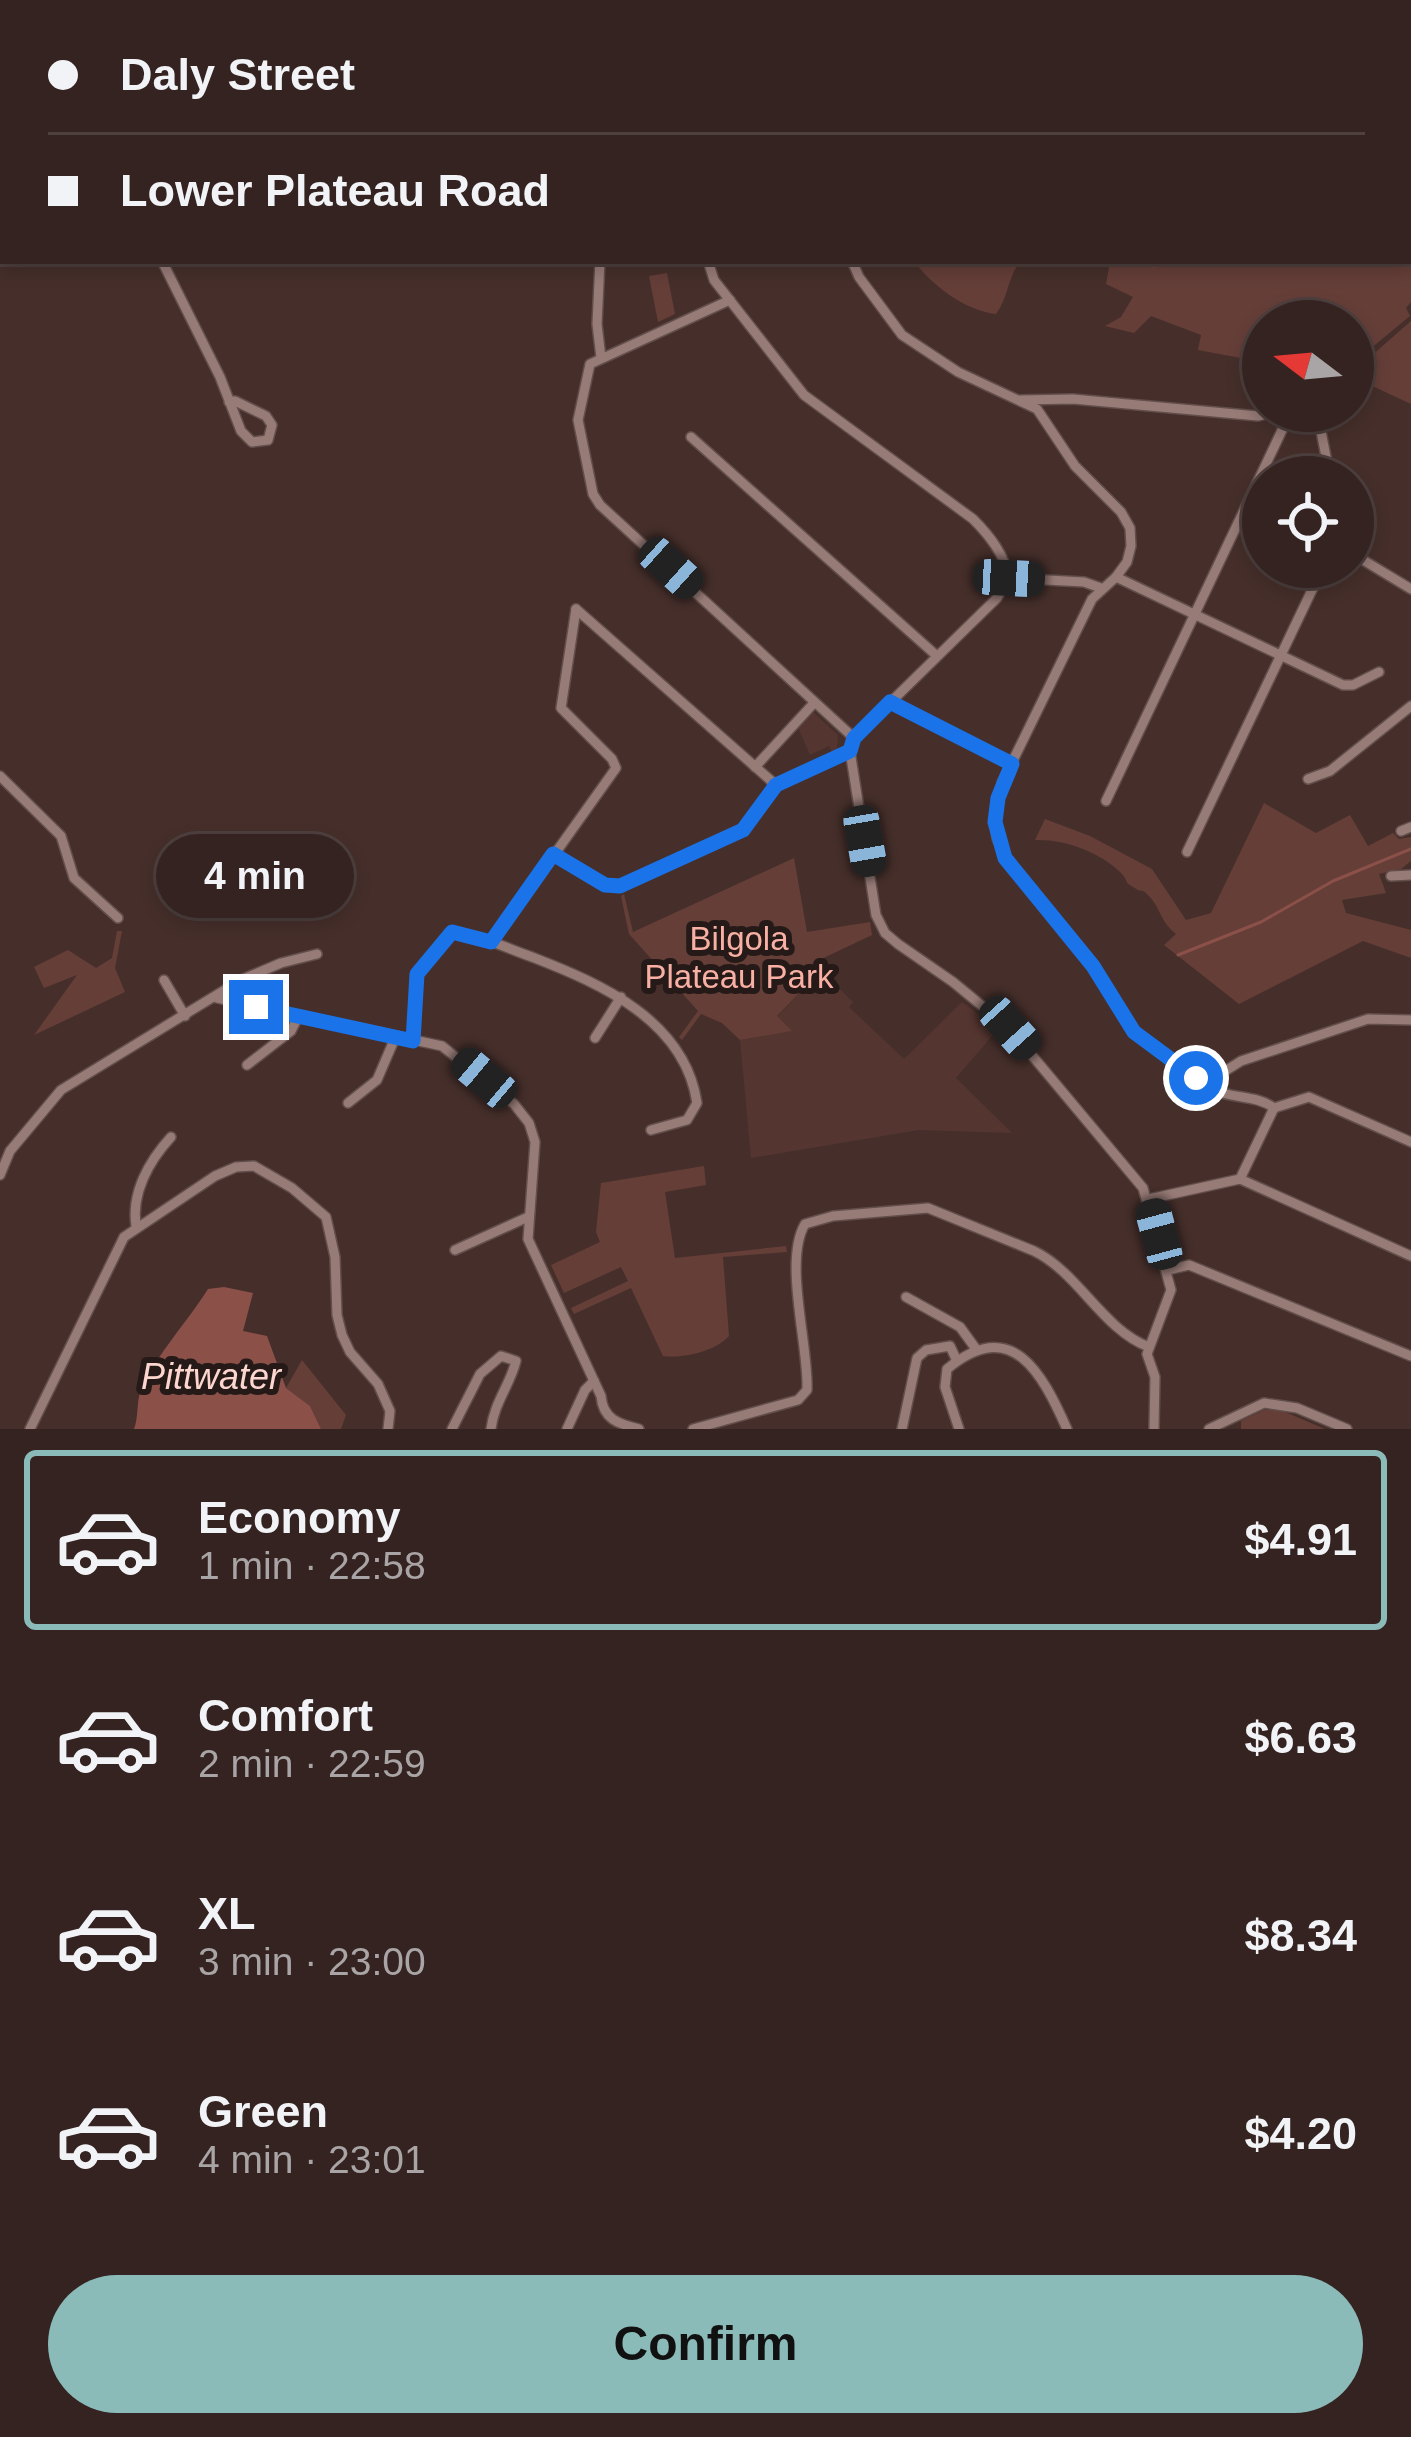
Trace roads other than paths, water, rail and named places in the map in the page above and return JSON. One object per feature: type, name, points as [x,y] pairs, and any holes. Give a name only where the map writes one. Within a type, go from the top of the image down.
[{"type":"street","points":[[163,264],[246,438],[260,443],[268,440],[272,425],[266,416],[230,402]]},
{"type":"street","points":[[600,264],[601,358]]},
{"type":"street","points":[[709,264],[714,280],[804,394],[974,519],[1003,558],[1009,578],[997,598],[854,738],[850,751],[876,915],[885,933],[1010,1028],[1149,1199],[1171,1290],[1149,1347],[1155,1377],[1154,1429]]},
{"type":"street","points":[[854,264],[902,335],[958,372],[1036,409],[1075,466],[1130,528],[1131,546],[1116,578],[1100,588],[1084,614],[998,798],[995,822],[1005,858],[1093,966],[1134,1032],[1214,1090],[1274,1108],[1309,1097],[1411,1142]]},
{"type":"street","points":[[730,300],[590,364],[578,420],[595,496],[854,738]]},
{"type":"street","points":[[1021,400],[1073,399],[1242,415]]},
{"type":"street","points":[[1106,801],[1281,432]]},
{"type":"street","points":[[692,436],[937,656]]},
{"type":"street","points":[[1374,566],[1411,590]]},
{"type":"street","points":[[1009,578],[1084,582],[1100,588]]},
{"type":"street","points":[[1116,578],[1343,685],[1379,672]]},
{"type":"street","points":[[1187,852],[1313,588]]},
{"type":"street","points":[[491,942],[616,768],[561,707],[576,609],[776,785]]},
{"type":"street","points":[[890,702],[1012,764]]},
{"type":"street","points":[[754,767],[814,703]]},
{"type":"street","points":[[1308,779],[1330,771],[1411,706]]},
{"type":"street","points":[[553,854],[605,885],[620,886],[743,830],[776,785],[850,751]]},
{"type":"street","points":[[0,776],[61,836],[74,878],[118,918]]},
{"type":"street","points":[[1391,876],[1411,875]]},
{"type":"street","points":[[413,1041],[419,968],[452,932],[491,942],[584,977],[620,997],[675,1045],[697,1103],[687,1120],[651,1130]]},
{"type":"street","points":[[0,1174],[10,1151],[61,1090],[260,971],[317,954]]},
{"type":"street","points":[[164,980],[185,1016]]},
{"type":"street","points":[[595,1038],[620,997]]},
{"type":"street","points":[[217,998],[442,1046],[514,1103],[529,1123],[535,1142],[528,1239],[594,1381],[602,1409],[616,1423],[639,1429]]},
{"type":"street","points":[[248,1065],[291,1031],[298,1017]]},
{"type":"street","points":[[1214,1090],[1222,1073],[1241,1060],[1368,1019],[1411,1020]]},
{"type":"street","points":[[348,1103],[377,1080],[395,1038]]},
{"type":"street","points":[[1240,1179],[1274,1108]]},
{"type":"street","points":[[136,1226],[133,1208],[146,1174],[153,1157],[171,1137]]},
{"type":"street","points":[[30,1429],[124,1237],[214,1176],[254,1166],[314,1204],[326,1217],[342,1334],[350,1352],[378,1384],[389,1412],[388,1429]]},
{"type":"street","points":[[1149,1199],[1240,1179],[1411,1256]]},
{"type":"street","points":[[693,1429],[798,1400],[807,1390],[798,1238],[806,1224],[833,1216],[928,1208],[1033,1250],[1050,1258],[1125,1332],[1149,1347]]},
{"type":"street","points":[[455,1250],[528,1217]]},
{"type":"street","points":[[1168,1270],[1190,1265],[1411,1356]]},
{"type":"street","points":[[906,1297],[960,1327],[976,1349]]},
{"type":"street","points":[[902,1429],[917,1358],[926,1350],[950,1346],[957,1360]]},
{"type":"street","points":[[959,1429],[945,1377],[957,1360],[976,1349],[995,1347],[1025,1357],[1044,1381],[1067,1429]]},
{"type":"street","points":[[452,1429],[480,1373],[501,1356],[511,1356],[515,1368],[491,1429]]},
{"type":"street","points":[[567,1429],[594,1381]]},
{"type":"street","points":[[1209,1429],[1264,1403],[1293,1407],[1347,1429]]},
{"type":"water","name":"Pittwater","points":[[208,1289],[253,1293],[243,1331],[267,1336],[286,1388],[310,1406],[321,1429],[134,1429],[139,1395],[156,1363]]},
{"type":"waterway","points":[[1178,955],[1261,922],[1333,881],[1411,849]]},
{"type":"park label","name":"Bilgola Plateau Park","points":[[739,957]]}]
